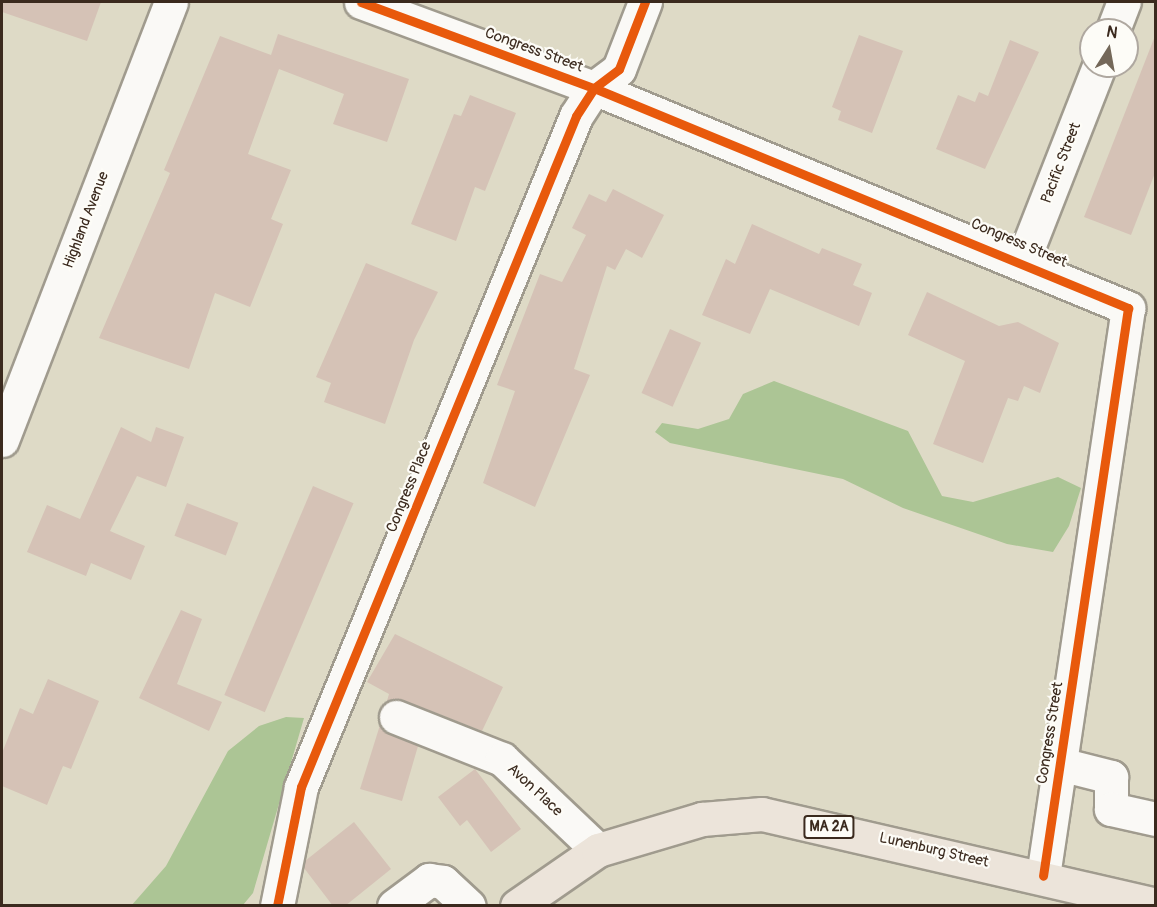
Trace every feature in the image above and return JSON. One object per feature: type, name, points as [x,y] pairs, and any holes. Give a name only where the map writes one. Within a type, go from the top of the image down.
[{"type":"main road","name":"Lunenburg Street","points":[[517,906],[598,850],[702,819],[762,814],[1043,876],[1086,897],[1154,899]]},
{"type":"street","name":"Highland Avenue","points":[[2,440],[11,385],[171,2]]},
{"type":"street","name":"Congress Street","points":[[361,2],[594,88],[1023,260],[1128,308],[1043,876]]},
{"type":"street","points":[[594,88],[619,69],[645,2]]},
{"type":"street","points":[[1118,18],[1124,2]]},
{"type":"street","name":"Pacific Street","points":[[1023,260],[1094,78]]},
{"type":"street","name":"Congress Place","points":[[277,906],[301,787],[576,116],[594,88]]},
{"type":"street","name":"Avon Place","points":[[396,717],[502,759],[598,850]]},
{"type":"street","points":[[1060,764],[1111,777],[1111,809],[1155,819]]},
{"type":"street","points":[[394,906],[429,880],[443,882],[469,906]]},
{"type":"green space","points":[[774,381],[908,431],[942,496],[973,502],[1058,477],[1081,488],[1069,526],[1053,552],[1007,544],[903,508],[843,479],[670,443],[655,432],[662,423],[698,429],[729,419],[743,394]]},
{"type":"green space","points":[[286,717],[304,718],[253,893],[243,905],[131,906],[166,866],[228,751],[259,726]]},
{"type":"building","points":[[2,2],[101,2],[87,41],[2,12]]},
{"type":"building","points":[[278,34],[409,79],[387,142],[333,124],[344,94],[279,69],[248,154],[291,170],[271,219],[283,224],[250,307],[215,293],[189,369],[99,338],[170,173],[164,170],[220,36],[271,55]]},
{"type":"building","points":[[859,35],[903,51],[872,133],[838,120],[841,111],[832,107]]},
{"type":"building","points":[[1155,36],[1155,173],[1131,235],[1084,217]]},
{"type":"building","points":[[1010,40],[1039,52],[985,169],[936,149],[958,95],[975,102],[979,92],[988,96]]},
{"type":"building","points":[[470,95],[516,113],[485,191],[475,187],[456,241],[411,224],[454,114],[461,116]]},
{"type":"building","points":[[613,189],[664,215],[642,258],[626,249],[615,270],[607,266],[574,369],[590,375],[535,507],[483,483],[515,391],[497,385],[540,274],[562,282],[586,235],[572,228],[589,194],[606,202]]},
{"type":"building","points":[[752,224],[819,254],[822,248],[862,264],[853,285],[872,293],[859,326],[770,289],[750,334],[702,315],[726,259],[735,264]]},
{"type":"building","points":[[366,263],[438,292],[414,340],[385,424],[324,402],[331,383],[316,377]]},
{"type":"building","points":[[927,292],[999,326],[1018,322],[1059,343],[1040,393],[1024,386],[1018,401],[1008,398],[983,463],[933,444],[965,361],[908,335]]},
{"type":"building","points":[[670,329],[701,343],[673,407],[642,393]]},
{"type":"building","points":[[121,427],[151,442],[156,427],[184,437],[166,487],[137,476],[110,531],[145,546],[131,580],[91,563],[86,576],[27,552],[47,505],[80,519]]},
{"type":"building","points":[[313,486],[354,503],[265,712],[224,695]]},
{"type":"building","points":[[187,503],[238,523],[226,555],[174,536]]},
{"type":"building","points":[[181,610],[202,619],[177,684],[222,702],[209,731],[139,698]]},
{"type":"building","points":[[395,634],[503,687],[482,731],[403,700],[387,701],[389,694],[367,682]]},
{"type":"building","points":[[48,679],[99,701],[71,769],[63,766],[47,805],[2,786],[2,753],[20,708],[33,714]]},
{"type":"building","points":[[380,725],[418,746],[402,801],[360,789]]},
{"type":"building","points":[[475,769],[521,829],[491,852],[467,820],[460,826],[438,797]]},
{"type":"building","points":[[354,822],[391,869],[345,906],[333,906],[304,868],[305,861]]},
{"type":"cycle path","points":[[361,2],[594,88],[1128,308],[1043,876]]},
{"type":"cycle path","points":[[277,906],[301,787],[576,116],[594,88],[619,69],[645,2]]}]
